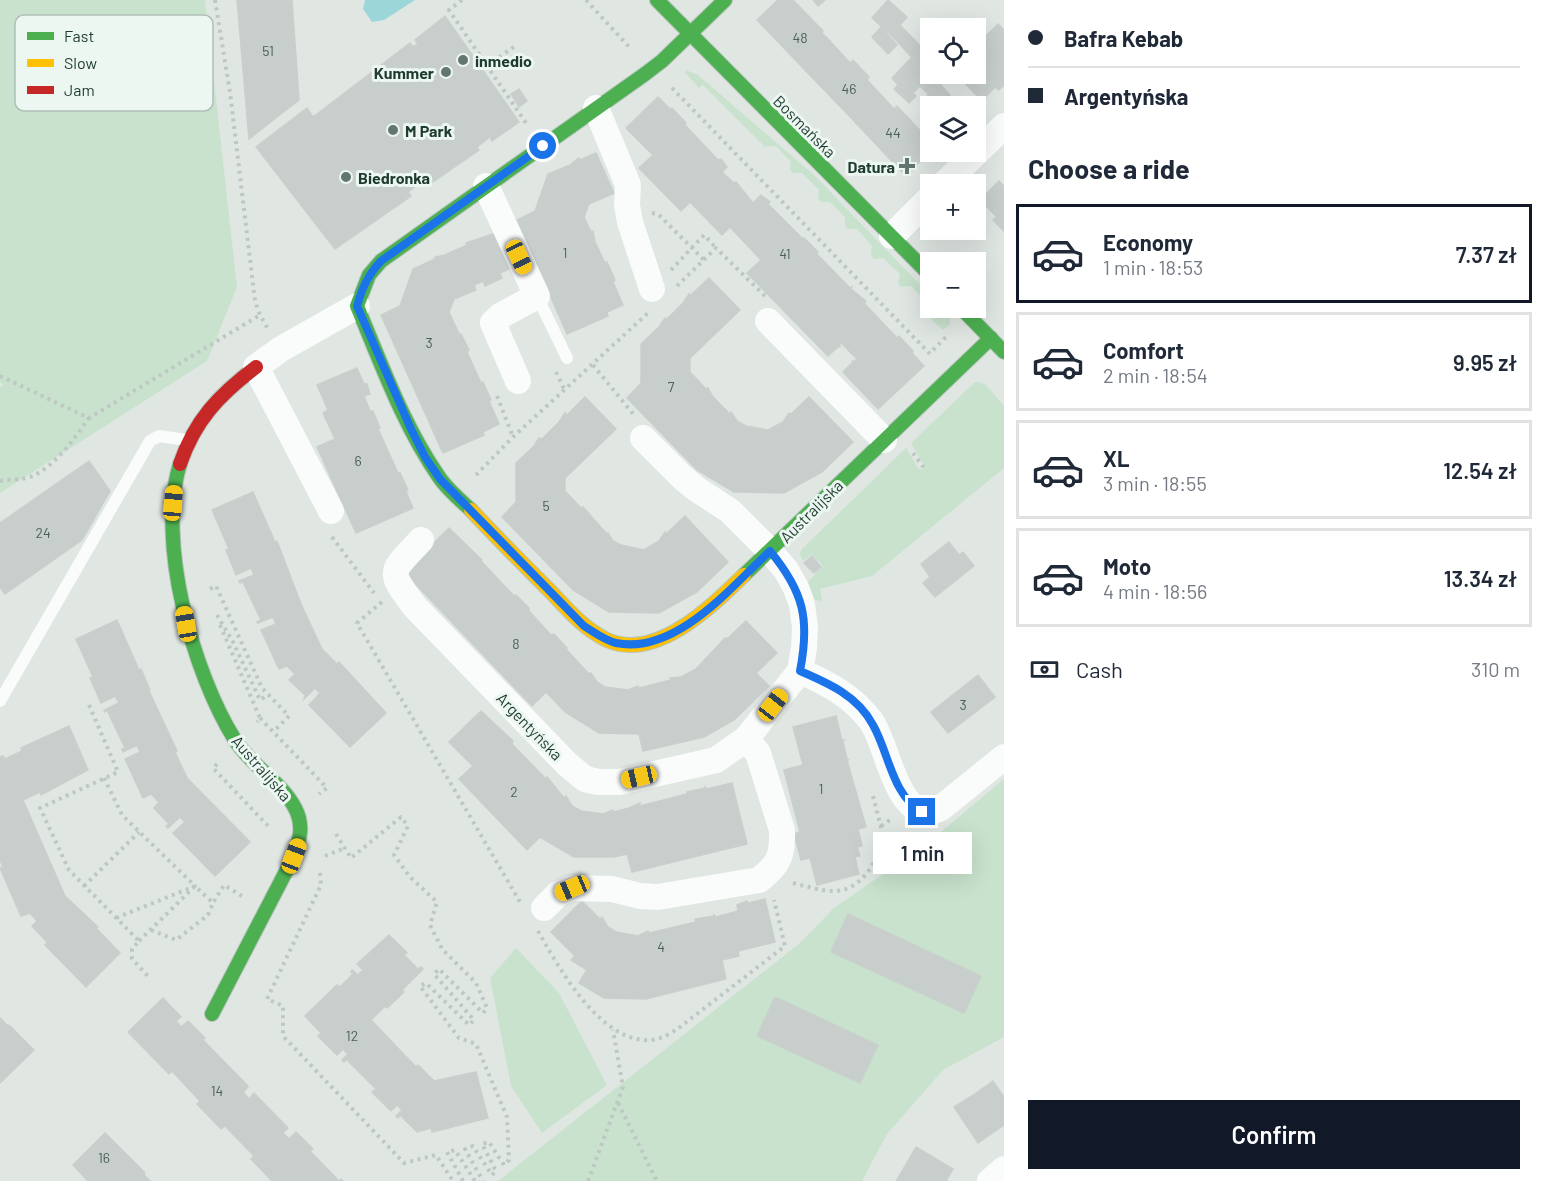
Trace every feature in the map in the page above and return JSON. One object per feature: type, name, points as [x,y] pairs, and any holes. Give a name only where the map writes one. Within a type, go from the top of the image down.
[{"type":"street","name":"Bosmańska","points":[[657,0],[920,265]]},
{"type":"street","points":[[357,306],[369,274],[381,261],[645,74],[690,35],[725,0]]},
{"type":"street","points":[[596,108],[628,185],[628,212],[657,298]]},
{"type":"street","points":[[954,174],[1004,126]]},
{"type":"street","points":[[486,186],[537,296],[500,316],[494,323],[518,381]]},
{"type":"street","points":[[892,236],[920,208]]},
{"type":"street","name":"Australijska","points":[[212,1014],[294,856],[301,836],[297,811],[288,796],[236,743],[201,670],[186,624],[171,520],[174,486],[189,441],[199,422],[230,387],[281,349],[357,306],[411,429],[425,457],[440,479],[584,626],[602,638],[617,643],[633,644],[672,635],[713,605],[992,338]]},
{"type":"street","points":[[770,313],[884,440]]},
{"type":"street","points":[[971,318],[1004,352]]},
{"type":"street","points":[[256,368],[331,511]]},
{"type":"street","points":[[643,438],[695,488],[730,511],[770,551],[791,579],[802,605],[805,627],[800,671],[831,685],[851,699],[873,724],[902,794],[911,806],[922,812],[932,813],[1004,757]]},
{"type":"street","name":"Argentyńska","points":[[421,540],[397,565],[395,576],[402,589],[431,624],[567,764],[585,779],[598,782],[620,782],[716,760],[746,739],[800,671]]},
{"type":"street","points":[[535,916],[558,894],[572,888],[612,889],[640,896],[658,897],[759,880],[772,870],[779,859],[783,844],[782,831],[758,753],[746,739]]},
{"type":"street","points":[[990,1181],[1004,1169]]},
{"type":"lane","points":[[537,296],[567,358]]},
{"type":"lane","points":[[0,701],[150,441],[159,436],[189,441]]},
{"type":"path","points":[[215,0],[230,92],[255,301],[260,315],[281,349]]},
{"type":"path","points":[[462,0],[449,10],[529,127]]},
{"type":"path","points":[[586,0],[638,57],[638,67],[645,74]]},
{"type":"path","points":[[487,66],[514,46]]},
{"type":"path","points":[[664,85],[672,88],[930,353],[933,360]]},
{"type":"path","points":[[628,212],[658,214],[704,260]]},
{"type":"path","points":[[657,298],[692,248],[704,235],[770,313]]},
{"type":"path","points":[[484,468],[513,437],[593,365],[657,298],[716,248]]},
{"type":"path","points":[[0,481],[31,477],[51,463],[75,439],[89,418],[260,315]]},
{"type":"path","points":[[593,365],[637,418],[643,438]]},
{"type":"path","points":[[2,379],[89,418]]},
{"type":"path","points":[[513,437],[496,395],[518,381]]},
{"type":"path","points":[[331,511],[324,523],[328,533],[382,602]]},
{"type":"path","points":[[205,592],[216,586],[262,688],[289,716],[273,732]]},
{"type":"path","points":[[375,608],[357,622],[462,805],[535,916],[565,974],[593,1011],[613,1029],[632,1038],[651,1040],[669,1035],[785,946],[776,912]]},
{"type":"path","points":[[214,611],[233,642],[260,700],[268,695]]},
{"type":"path","points":[[89,705],[118,772],[40,808],[69,870],[139,941]]},
{"type":"path","points":[[104,778],[122,815],[213,903]]},
{"type":"path","points":[[873,793],[889,859]]},
{"type":"path","points":[[336,834],[351,858],[401,817],[408,826],[394,855],[410,877],[437,902],[430,925],[442,949],[476,983],[487,1008],[483,1012],[440,969],[434,974],[474,1020],[469,1025],[426,983],[420,986],[459,1038],[476,1044],[507,1117],[509,1160],[504,1165],[489,1142],[482,1144],[496,1171],[492,1175],[472,1146],[465,1149],[483,1181]]},
{"type":"path","points":[[84,886],[140,832]]},
{"type":"path","points":[[783,884],[794,883],[825,892],[844,891],[861,880],[885,844]]},
{"type":"path","points":[[319,868],[321,885],[267,999],[284,1006],[283,1036],[404,1163],[436,1155],[453,1181]]},
{"type":"path","points":[[151,930],[176,940],[208,915],[224,885],[265,911]]},
{"type":"path","points":[[116,918],[195,886]]},
{"type":"path","points":[[148,976],[132,959],[132,949],[195,886]]},
{"type":"path","points":[[588,1181],[623,1087],[613,1029]]},
{"type":"path","points":[[618,1102],[657,1181]]},
{"type":"path","points":[[463,1181],[447,1152],[455,1150],[475,1181]]},
{"type":"green space","points":[[0,0],[205,0],[207,15],[15,15],[15,111],[213,111],[213,72],[237,287],[207,361],[0,493],[0,387],[4,385],[0,382]]},
{"type":"green space","points":[[686,70],[698,75],[814,175],[920,285],[920,296],[911,286],[901,287],[898,283],[900,274],[883,258],[874,259],[871,255],[872,246],[857,229],[848,229],[845,226],[845,217],[830,202],[821,202],[818,199],[819,190],[802,173],[794,173],[790,170],[791,162],[776,146],[765,147],[703,85],[699,88],[685,73]]},
{"type":"green space","points":[[930,318],[950,318],[950,324],[943,330]]},
{"type":"green space","points":[[974,383],[986,385],[1004,406],[1004,468],[872,576],[820,589],[822,601],[815,600],[808,582],[823,566],[812,554],[803,561],[800,555],[801,550],[906,448],[918,468],[922,470],[925,467],[911,443]]},
{"type":"green space","points":[[1004,779],[1004,1037],[943,1070],[887,1134],[862,1181],[498,1181],[800,943],[834,908],[929,842]]},
{"type":"green space","points":[[516,948],[559,993],[607,1085],[542,1133],[511,1086],[490,978]]},
{"type":"water","points":[[365,0],[415,0],[384,20],[372,22],[363,9]]},
{"type":"building","points":[[237,0],[292,0],[299,100],[249,139]]},
{"type":"building","points":[[778,0],[793,0],[830,41],[803,68],[757,20]]},
{"type":"building","points":[[813,0],[825,0],[818,6]]},
{"type":"building","points":[[888,0],[907,17],[891,35],[872,18]]},
{"type":"building","name":"M Park","points":[[445,16],[519,122],[492,141],[490,137],[477,147],[479,150],[430,184],[425,179],[408,192],[411,196],[335,249],[256,147],[307,108],[313,117],[410,43],[413,47],[418,44],[415,40]]},
{"type":"building","points":[[998,24],[1004,30],[1004,72],[986,54],[987,35]]},
{"type":"building","points":[[900,25],[920,46],[920,66],[891,35]]},
{"type":"building","points":[[881,27],[897,45],[888,54],[872,37]]},
{"type":"building","points":[[830,41],[850,63],[853,60],[883,97],[856,123],[803,68]]},
{"type":"building","points":[[986,54],[1004,72],[1004,85],[999,90],[995,87],[986,97],[977,96],[966,84],[986,84]]},
{"type":"building","points":[[911,58],[918,66],[898,85],[892,78]]},
{"type":"building","points":[[919,65],[920,84],[940,84],[929,95],[920,86],[913,93],[902,81]]},
{"type":"building","points":[[902,81],[916,96],[909,103],[894,89]]},
{"type":"building","points":[[940,84],[950,95],[949,96],[927,96]]},
{"type":"building","points":[[519,89],[527,101],[519,107],[511,94]]},
{"type":"building","points":[[658,97],[671,110],[672,108],[718,160],[721,159],[727,167],[722,172],[734,183],[736,182],[753,203],[761,195],[770,202],[768,204],[818,252],[816,253],[850,288],[852,287],[851,289],[866,301],[864,303],[897,338],[899,336],[924,366],[878,409],[843,372],[853,362],[852,360],[854,362],[857,359],[841,343],[840,347],[828,356],[747,273],[761,260],[730,227],[722,235],[690,202],[681,211],[639,168],[653,155],[626,128]]},
{"type":"building","points":[[883,97],[894,109],[897,106],[920,130],[920,162],[909,172],[901,171],[856,123]]},
{"type":"building","points":[[596,153],[614,193],[589,204],[584,217],[591,232],[593,231],[595,242],[615,280],[613,282],[623,305],[607,312],[608,316],[567,334],[517,220],[535,211],[548,174],[570,165],[579,158],[580,160]]},
{"type":"building","points":[[999,181],[1004,186],[1004,231],[993,220],[997,217],[986,206],[986,194]]},
{"type":"building","points":[[493,234],[509,269],[500,273],[502,278],[485,286],[483,281],[474,285],[476,290],[454,299],[449,312],[469,350],[467,352],[491,400],[489,401],[499,424],[483,432],[484,435],[443,453],[381,315],[400,306],[413,269],[435,257],[467,245],[466,243]]},
{"type":"building","points":[[709,278],[740,310],[690,358],[690,372],[706,389],[708,388],[713,397],[730,414],[731,412],[737,421],[746,426],[768,430],[783,422],[789,413],[791,414],[809,397],[853,442],[822,472],[784,493],[734,492],[697,470],[627,398],[641,383],[641,344],[665,318],[667,319],[683,303],[689,294],[691,295]]},
{"type":"building","points":[[357,368],[364,384],[367,384],[370,394],[364,396],[370,411],[373,411],[380,428],[378,429],[408,490],[406,492],[413,508],[356,533],[317,447],[335,439],[323,413],[328,410],[317,385]]},
{"type":"building","points":[[585,397],[616,429],[565,478],[565,491],[608,533],[613,541],[621,545],[644,550],[659,541],[665,532],[666,534],[685,516],[728,562],[697,592],[659,613],[609,612],[573,590],[502,517],[516,502],[516,463],[539,438],[542,439],[559,422],[565,413],[567,415]]},
{"type":"building","points":[[89,461],[110,491],[82,540],[5,594],[0,587],[0,523]]},
{"type":"building","points":[[253,492],[275,542],[277,541],[301,604],[322,649],[337,664],[339,662],[386,713],[350,747],[309,705],[320,693],[315,688],[304,699],[305,695],[289,680],[295,674],[287,666],[279,669],[261,630],[276,624],[273,617],[257,622],[261,620],[243,582],[239,581],[254,575],[251,568],[236,575],[226,550],[229,549],[212,510]]},
{"type":"building","points":[[449,528],[514,596],[516,595],[529,608],[529,611],[551,635],[554,634],[589,674],[591,673],[597,682],[605,687],[628,690],[681,677],[696,669],[725,638],[728,638],[746,621],[777,653],[756,673],[769,686],[734,720],[704,737],[643,751],[639,734],[599,733],[565,712],[546,692],[532,706],[404,572]]},
{"type":"building","points":[[949,542],[959,555],[963,552],[974,566],[935,597],[923,583],[930,577],[921,564]]},
{"type":"building","points":[[812,556],[821,567],[814,573],[804,563]]},
{"type":"building","points":[[117,620],[139,670],[141,669],[187,778],[250,842],[215,876],[173,833],[185,822],[180,817],[168,828],[166,826],[169,824],[154,808],[159,802],[151,794],[143,798],[125,759],[140,752],[137,745],[123,752],[122,749],[125,748],[107,710],[105,712],[104,710],[119,703],[115,696],[101,703],[90,678],[93,677],[76,639]]},
{"type":"building","points":[[978,675],[995,697],[948,733],[931,712]]},
{"type":"building","points":[[481,711],[513,741],[512,744],[546,779],[547,777],[564,798],[566,796],[572,806],[581,811],[603,814],[613,810],[614,812],[640,803],[640,806],[687,794],[687,792],[705,787],[707,789],[732,783],[747,844],[632,872],[627,854],[614,857],[574,857],[540,837],[527,850],[459,779],[473,766],[449,742]]},
{"type":"building","points":[[836,716],[866,827],[858,829],[862,846],[857,847],[860,856],[855,857],[859,874],[817,885],[810,858],[801,860],[794,834],[800,832],[784,770],[803,765],[793,727]]},
{"type":"building","points":[[69,726],[88,770],[41,795],[40,792],[23,800],[65,896],[98,927],[96,928],[120,953],[86,987],[45,945],[47,942],[32,926],[37,921],[30,913],[21,916],[0,868],[3,867],[0,860],[0,757],[3,756],[5,759],[22,751],[21,748]]},
{"type":"building","points":[[765,899],[775,942],[738,951],[739,956],[722,960],[726,979],[646,999],[604,998],[579,983],[587,970],[571,960],[575,956],[551,932],[582,901],[616,932],[638,936],[648,931],[649,933],[696,922],[695,919],[714,915],[716,917],[738,911],[737,905],[747,901],[748,903]]},
{"type":"building","points":[[848,914],[981,976],[964,1013],[831,952]]},
{"type":"building","points":[[389,935],[407,953],[404,955],[418,969],[421,967],[423,969],[402,990],[404,992],[371,1020],[416,1067],[418,1065],[434,1081],[476,1072],[488,1118],[432,1132],[431,1128],[417,1132],[400,1115],[398,1118],[396,1116],[402,1110],[397,1105],[391,1111],[372,1092],[376,1089],[346,1059],[344,1062],[342,1060],[348,1054],[343,1049],[337,1055],[318,1036],[321,1033],[305,1016],[337,985],[340,987],[353,974],[352,970],[358,975],[363,970],[357,964]]},
{"type":"building","points":[[775,997],[878,1045],[860,1083],[757,1036]]},
{"type":"building","points":[[163,998],[181,1017],[176,1021],[181,1027],[188,1021],[205,1038],[203,1040],[247,1085],[248,1087],[243,1092],[249,1099],[254,1093],[288,1128],[283,1133],[289,1139],[296,1132],[313,1149],[310,1151],[339,1181],[272,1181],[251,1159],[254,1156],[225,1126],[221,1129],[197,1104],[200,1101],[172,1071],[169,1074],[128,1032]]},
{"type":"building","points":[[0,1018],[34,1050],[0,1083]]},
{"type":"building","points":[[993,1081],[1004,1097],[1004,1125],[998,1129],[975,1094]]},
{"type":"building","points":[[975,1094],[998,1129],[978,1143],[954,1107]]},
{"type":"building","points":[[105,1133],[145,1173],[144,1175],[150,1181],[88,1181],[73,1165]]},
{"type":"building","points":[[916,1147],[953,1169],[946,1181],[926,1181],[904,1168]]},
{"type":"building","points":[[904,1168],[926,1181],[896,1181]]},
{"type":"traffic: fast","points":[[657,0],[920,265]]},
{"type":"traffic: fast","points":[[471,510],[439,477],[414,436],[394,393],[357,306],[369,275],[381,261],[662,61],[725,0]]},
{"type":"traffic: fast","points":[[971,318],[1004,352]]},
{"type":"traffic: fast","points":[[744,575],[991,338]]},
{"type":"traffic: fast","points":[[180,464],[174,495],[173,530],[176,568],[193,644],[205,679],[235,740],[249,758],[289,798],[298,814],[300,826],[294,856],[212,1014]]},
{"type":"traffic: slow","points":[[471,510],[584,625],[607,640],[626,645],[645,643],[682,627],[700,615],[744,575]]},
{"type":"traffic: jam","points":[[180,464],[201,421],[220,398],[256,367]]},
{"type":"place","name":"inmedio","points":[[463,60]]},
{"type":"place","name":"Kummer","points":[[446,72]]},
{"type":"place","name":"M Park","points":[[393,130]]},
{"type":"place","name":"Datura","points":[[907,166]]},
{"type":"place","name":"Biedronka","points":[[346,177]]},
{"type":"route","points":[[543,146],[381,261],[363,285],[357,306],[425,457],[452,493],[584,626],[602,638],[617,643],[633,644],[672,635],[713,605],[770,551],[786,570],[802,605],[805,627],[800,671],[831,685],[851,699],[873,724],[902,794],[911,806],[922,812]]}]
